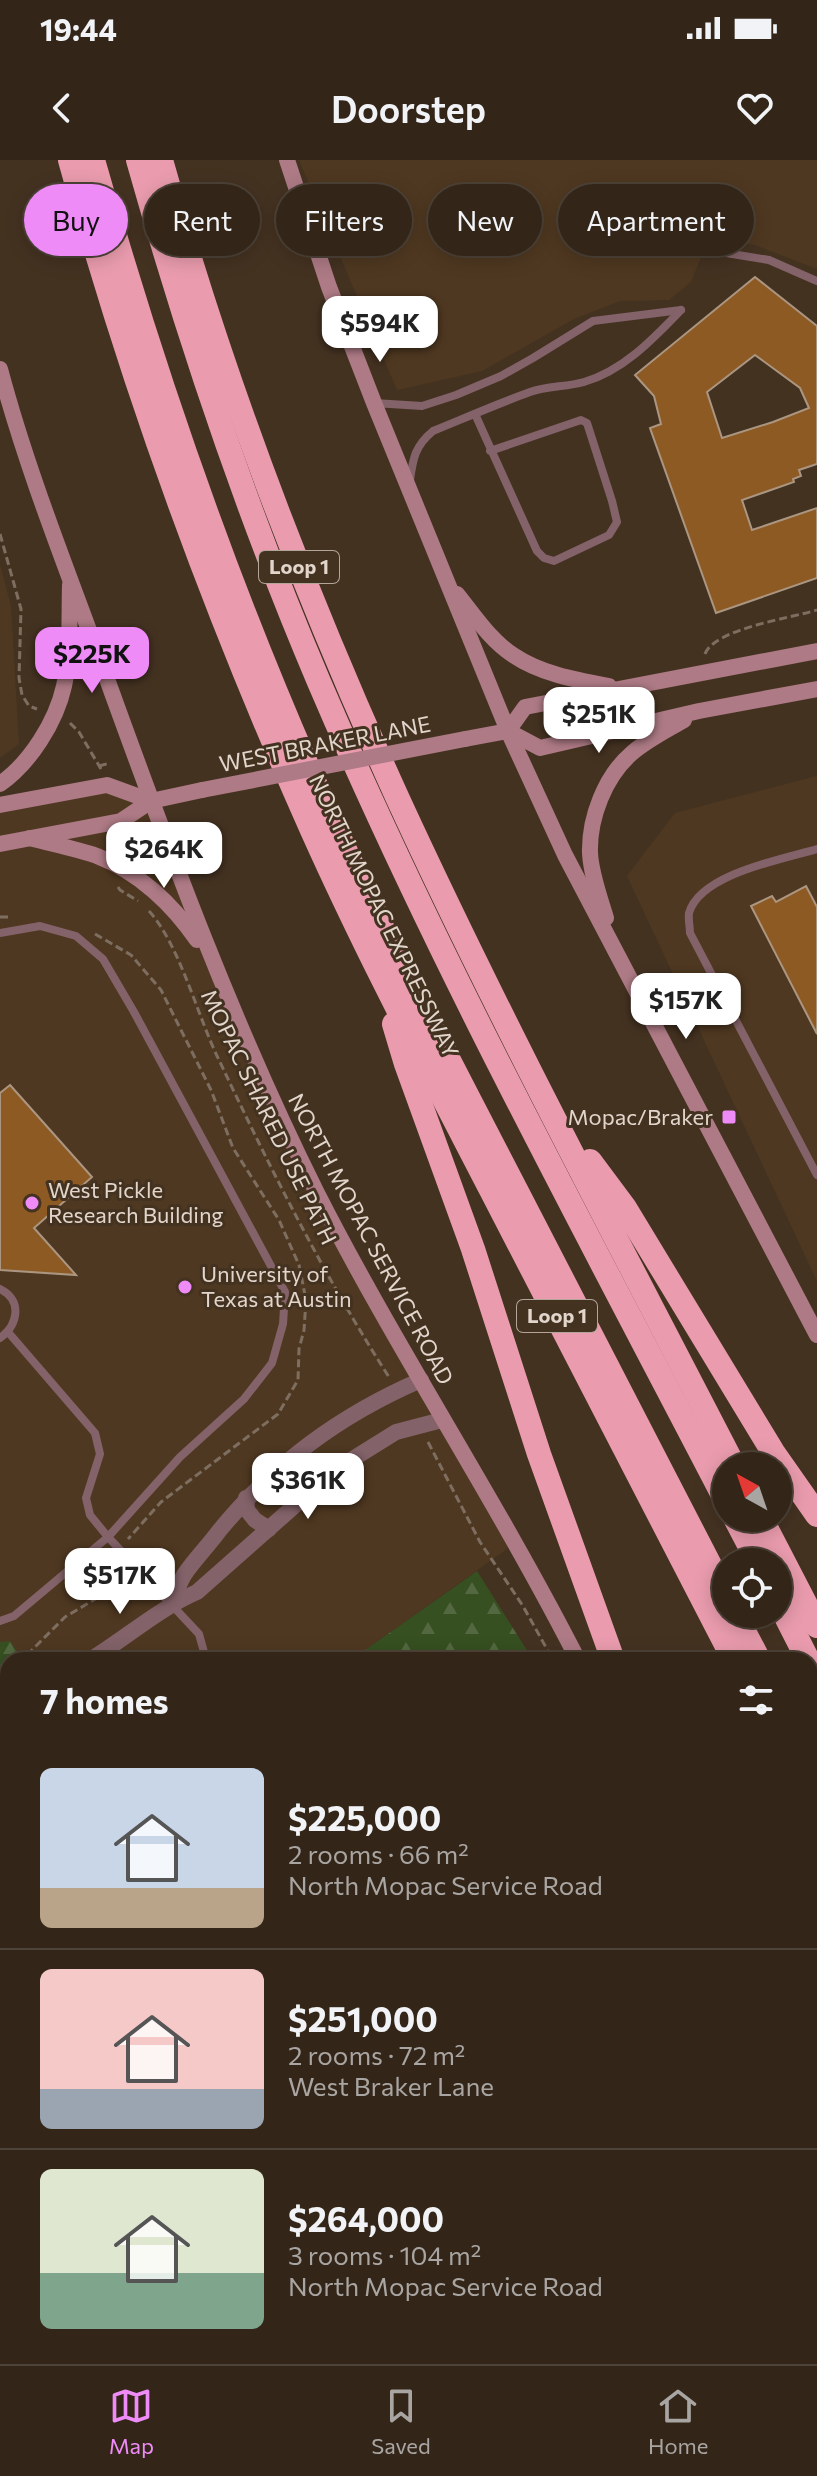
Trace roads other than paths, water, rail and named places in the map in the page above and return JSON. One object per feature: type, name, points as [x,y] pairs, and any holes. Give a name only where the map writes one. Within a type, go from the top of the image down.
[{"type":"highway","name":"NORTH MOPAC EXPRESSWAY","points":[[70,160],[128,356],[205,577],[306,818],[379,972],[730,1652]]},
{"type":"highway","points":[[93,160],[147,342],[188,464],[267,669],[341,842],[418,1001],[712,1569]]},
{"type":"highway","points":[[138,160],[226,440],[318,681],[390,843],[449,965],[712,1474]]},
{"type":"highway","name":"Loop 1","points":[[161,160],[250,438],[291,548],[398,799],[475,959],[727,1452]]},
{"type":"highway","points":[[379,972],[406,1064],[473,1249],[539,1454],[610,1652]]},
{"type":"highway","points":[[551,1109],[625,1208],[773,1452],[817,1515]]},
{"type":"highway","points":[[768,1532],[817,1626]]},
{"type":"highway","points":[[742,1628],[755,1652]]},
{"type":"highway","points":[[792,1628],[804,1652]]},
{"type":"main road","points":[[287,160],[329,287],[409,493],[508,731],[565,855],[817,1335]]},
{"type":"main road","name":"NORTH MOPAC SERVICE ROAD","points":[[0,369],[59,550],[151,801],[213,964],[264,1083],[319,1195],[574,1652]]},
{"type":"main road","points":[[0,784],[32,751],[53,716],[64,686],[70,576]]},
{"type":"main road","points":[[444,578],[485,629],[510,653],[561,677],[618,688]]},
{"type":"main road","points":[[508,731],[525,707],[817,651]]},
{"type":"main road","points":[[508,731],[540,748],[699,711],[817,689]]},
{"type":"main road","points":[[615,949],[590,854],[593,822],[605,790],[616,771],[633,752],[699,711]]},
{"type":"main road","name":"WEST BRAKER LANE","points":[[0,844],[121,821],[151,801],[508,731]]},
{"type":"main road","points":[[0,805],[107,785],[151,801]]},
{"type":"main road","points":[[30,838],[96,856],[141,880],[183,919],[213,964]]},
{"type":"street","points":[[171,1603],[184,1575],[246,1498],[288,1460],[378,1398],[421,1380]]},
{"type":"street","points":[[104,1652],[171,1603],[197,1592],[335,1470],[396,1432],[442,1420]]},
{"type":"street","points":[[246,1498],[247,1510],[269,1529]]},
{"type":"lane","points":[[744,256],[769,260],[817,281]]},
{"type":"lane","points":[[374,403],[422,406],[456,395],[533,358],[593,321],[681,310],[642,351],[606,372],[571,385],[533,391],[433,431],[421,441],[413,454],[409,493]]},
{"type":"lane","points":[[475,414],[490,451],[537,551],[544,558],[554,561],[609,535],[617,522],[587,423],[581,420],[490,451]]},
{"type":"lane","points":[[817,849],[728,875],[702,893],[689,913],[690,933],[817,1175]]},
{"type":"lane","points":[[0,933],[40,926],[76,936],[103,959],[285,1292],[283,1324],[272,1363],[244,1399],[180,1457],[108,1537],[14,1616],[0,1621]]},
{"type":"lane","points":[[0,1289],[15,1304],[16,1312],[12,1327],[0,1338]]},
{"type":"lane","points":[[8,1332],[95,1433],[100,1454],[86,1498],[90,1515],[199,1634],[204,1652]]},
{"type":"place","name":"Mopac/Braker","points":[[729,1117]]},
{"type":"place","name":"West Pickle Research Building","points":[[32,1203]]},
{"type":"place","name":"University of Texas at Austin","points":[[185,1287]]}]
